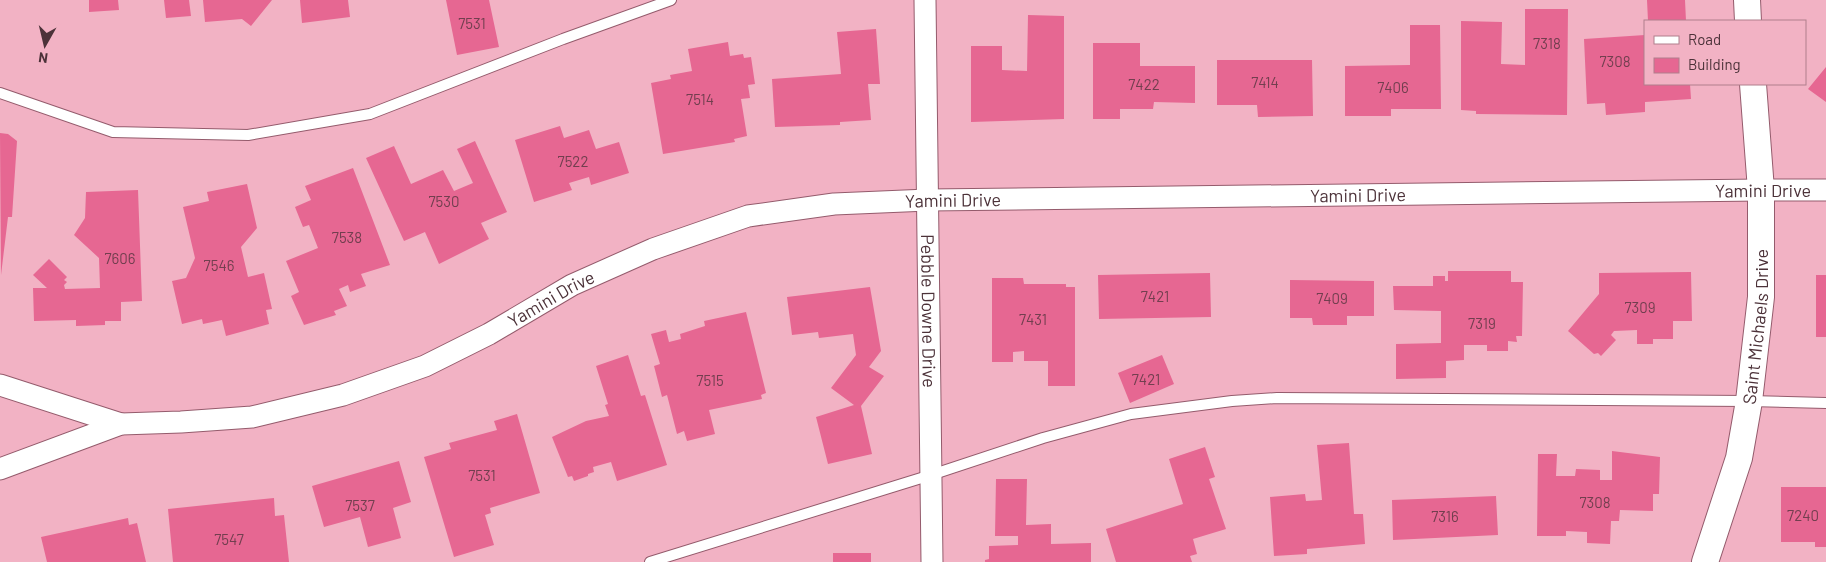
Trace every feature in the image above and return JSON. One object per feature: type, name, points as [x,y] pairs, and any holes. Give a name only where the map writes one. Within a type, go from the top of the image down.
[{"type":"street","name":"Pebble Downe Drive","points":[[925,0],[932,562]]},
{"type":"street","points":[[1747,0],[1748,20]]},
{"type":"street","name":"Saint Michaels Drive","points":[[1706,562],[1739,458],[1749,401],[1761,297],[1761,190],[1753,85]]},
{"type":"street","name":"Yamini Drive","points":[[0,469],[121,424],[252,417],[343,395],[425,366],[489,334],[572,285],[644,253],[748,216],[834,204],[928,200],[1826,190]]},
{"type":"street","name":"Yamini Drive","points":[[0,385],[121,424]]},
{"type":"lane","points":[[0,93],[112,132],[248,134],[370,114],[563,39],[670,0]]},
{"type":"lane","points":[[650,562],[1044,438],[1131,414],[1278,398],[1826,403]]},
{"type":"building","points":[[89,0],[118,0],[119,10],[89,12]]},
{"type":"building","points":[[164,0],[189,0],[191,16],[166,18]]},
{"type":"building","points":[[203,0],[272,0],[251,26],[242,19],[205,22]]},
{"type":"building","points":[[300,0],[348,0],[350,17],[302,23]]},
{"type":"building","points":[[446,0],[489,0],[499,47],[457,55]]},
{"type":"building","points":[[1647,0],[1685,0],[1686,20],[1648,20]]},
{"type":"building","points":[[1525,9],[1568,9],[1567,115],[1476,114],[1476,111],[1461,110],[1461,21],[1502,22],[1501,64],[1525,65]]},
{"type":"building","points":[[1028,15],[1064,16],[1064,119],[971,122],[971,46],[1002,46],[1002,70],[1027,71]]},
{"type":"building","points":[[1410,25],[1440,25],[1441,109],[1391,109],[1391,116],[1345,116],[1345,66],[1410,65]]},
{"type":"building","points":[[876,29],[880,84],[868,84],[871,120],[840,122],[840,125],[775,127],[772,79],[841,74],[837,32]]},
{"type":"building","points":[[1644,35],[1644,85],[1690,85],[1691,99],[1645,102],[1645,112],[1606,115],[1605,103],[1587,104],[1584,39]]},
{"type":"building","points":[[728,42],[730,56],[743,54],[744,58],[751,57],[755,84],[748,85],[750,98],[741,99],[747,136],[734,139],[735,142],[663,154],[651,83],[671,79],[670,75],[692,71],[688,49]]},
{"type":"building","points":[[1093,43],[1140,43],[1140,66],[1195,66],[1195,103],[1154,102],[1153,109],[1120,109],[1120,119],[1093,119]]},
{"type":"building","points":[[1217,60],[1312,60],[1313,116],[1258,117],[1257,105],[1217,105]]},
{"type":"building","points":[[1826,67],[1826,102],[1808,89]]},
{"type":"building","points":[[560,126],[564,138],[589,130],[596,149],[619,142],[629,173],[591,185],[589,177],[569,183],[572,190],[534,202],[515,140]]},
{"type":"building","points":[[0,133],[8,134],[17,141],[12,217],[8,217],[1,275]]},
{"type":"building","points":[[475,141],[507,212],[481,223],[489,239],[439,264],[425,232],[404,241],[366,158],[394,146],[411,184],[443,170],[454,191],[473,183],[457,149]]},
{"type":"building","points":[[353,168],[390,265],[361,274],[366,286],[350,292],[348,285],[339,289],[347,306],[334,311],[336,315],[304,325],[291,296],[299,292],[286,261],[318,248],[309,225],[303,227],[295,207],[311,200],[305,186]]},
{"type":"building","points":[[247,184],[257,228],[241,247],[248,277],[264,273],[272,309],[266,310],[269,324],[226,336],[222,320],[203,324],[202,319],[182,324],[172,281],[186,278],[195,258],[183,207],[209,201],[207,192]]},
{"type":"building","points":[[138,190],[142,301],[121,302],[121,321],[105,321],[105,325],[76,326],[76,320],[34,321],[33,288],[47,288],[33,275],[49,259],[67,277],[64,280],[67,282],[64,285],[65,289],[100,288],[99,258],[74,235],[85,218],[86,192]]},
{"type":"building","points":[[1448,271],[1511,271],[1511,282],[1523,282],[1522,336],[1516,336],[1517,342],[1508,341],[1508,351],[1487,351],[1487,345],[1464,345],[1464,360],[1446,361],[1446,378],[1396,379],[1396,344],[1441,343],[1441,311],[1394,310],[1393,286],[1433,286],[1433,276],[1445,276],[1445,281],[1448,281]]},
{"type":"building","points":[[1691,272],[1692,321],[1673,321],[1673,339],[1653,339],[1653,344],[1637,344],[1637,330],[1614,331],[1611,335],[1616,340],[1601,356],[1598,353],[1594,354],[1568,331],[1599,294],[1599,273]]},
{"type":"building","points":[[1210,273],[1211,317],[1099,319],[1098,275]]},
{"type":"building","points":[[1816,275],[1826,275],[1826,337],[1816,337]]},
{"type":"building","points":[[992,278],[1023,278],[1024,284],[1066,284],[1066,287],[1075,287],[1075,386],[1048,386],[1048,361],[1024,361],[1024,351],[1013,352],[1013,362],[992,362]]},
{"type":"building","points":[[1290,280],[1374,281],[1374,316],[1347,316],[1347,325],[1313,325],[1312,318],[1290,318]]},
{"type":"building","points":[[870,287],[881,351],[869,367],[884,376],[861,406],[872,454],[828,464],[816,417],[854,405],[831,388],[856,355],[853,334],[819,338],[818,332],[792,335],[787,297]]},
{"type":"building","points":[[746,312],[766,393],[761,395],[762,399],[709,410],[715,434],[687,441],[684,431],[677,434],[667,395],[662,397],[654,366],[660,364],[651,334],[666,330],[669,342],[681,339],[680,334],[705,326],[704,321]]},
{"type":"building","points":[[628,355],[641,396],[645,395],[667,465],[617,481],[611,462],[593,467],[594,472],[574,481],[572,476],[568,477],[552,437],[586,421],[609,416],[605,405],[608,404],[596,366]]},
{"type":"building","points":[[1162,355],[1174,384],[1130,403],[1118,373]]},
{"type":"building","points":[[517,414],[540,493],[490,508],[491,513],[485,515],[494,545],[454,557],[424,457],[451,449],[449,443],[497,430],[494,421]]},
{"type":"building","points":[[1349,443],[1354,514],[1363,514],[1365,544],[1307,549],[1307,554],[1274,556],[1270,497],[1305,494],[1306,501],[1322,500],[1317,445]]},
{"type":"building","points":[[1205,447],[1215,477],[1209,479],[1226,529],[1193,539],[1197,554],[1190,556],[1192,562],[1116,562],[1106,529],[1183,504],[1169,459]]},
{"type":"building","points":[[1612,451],[1660,457],[1659,494],[1653,494],[1653,511],[1620,510],[1619,521],[1611,521],[1610,544],[1587,543],[1587,532],[1566,531],[1566,536],[1537,536],[1538,454],[1557,454],[1556,476],[1575,476],[1576,469],[1600,470],[1600,480],[1612,480]]},
{"type":"building","points":[[399,461],[411,502],[393,508],[401,538],[368,547],[360,517],[324,527],[312,486]]},
{"type":"building","points":[[996,479],[1027,479],[1026,525],[1051,524],[1051,544],[1091,543],[1091,562],[985,562],[985,560],[989,559],[989,546],[1018,545],[1018,536],[995,536]]},
{"type":"building","points":[[1781,487],[1826,487],[1826,547],[1815,547],[1815,542],[1781,542]]},
{"type":"building","points":[[1496,496],[1498,535],[1393,540],[1392,500]]},
{"type":"building","points":[[274,498],[275,516],[284,515],[289,562],[173,562],[168,509]]},
{"type":"building","points":[[128,518],[129,525],[137,523],[146,562],[47,562],[41,537]]},
{"type":"building","points":[[833,553],[871,553],[871,562],[833,562]]}]
